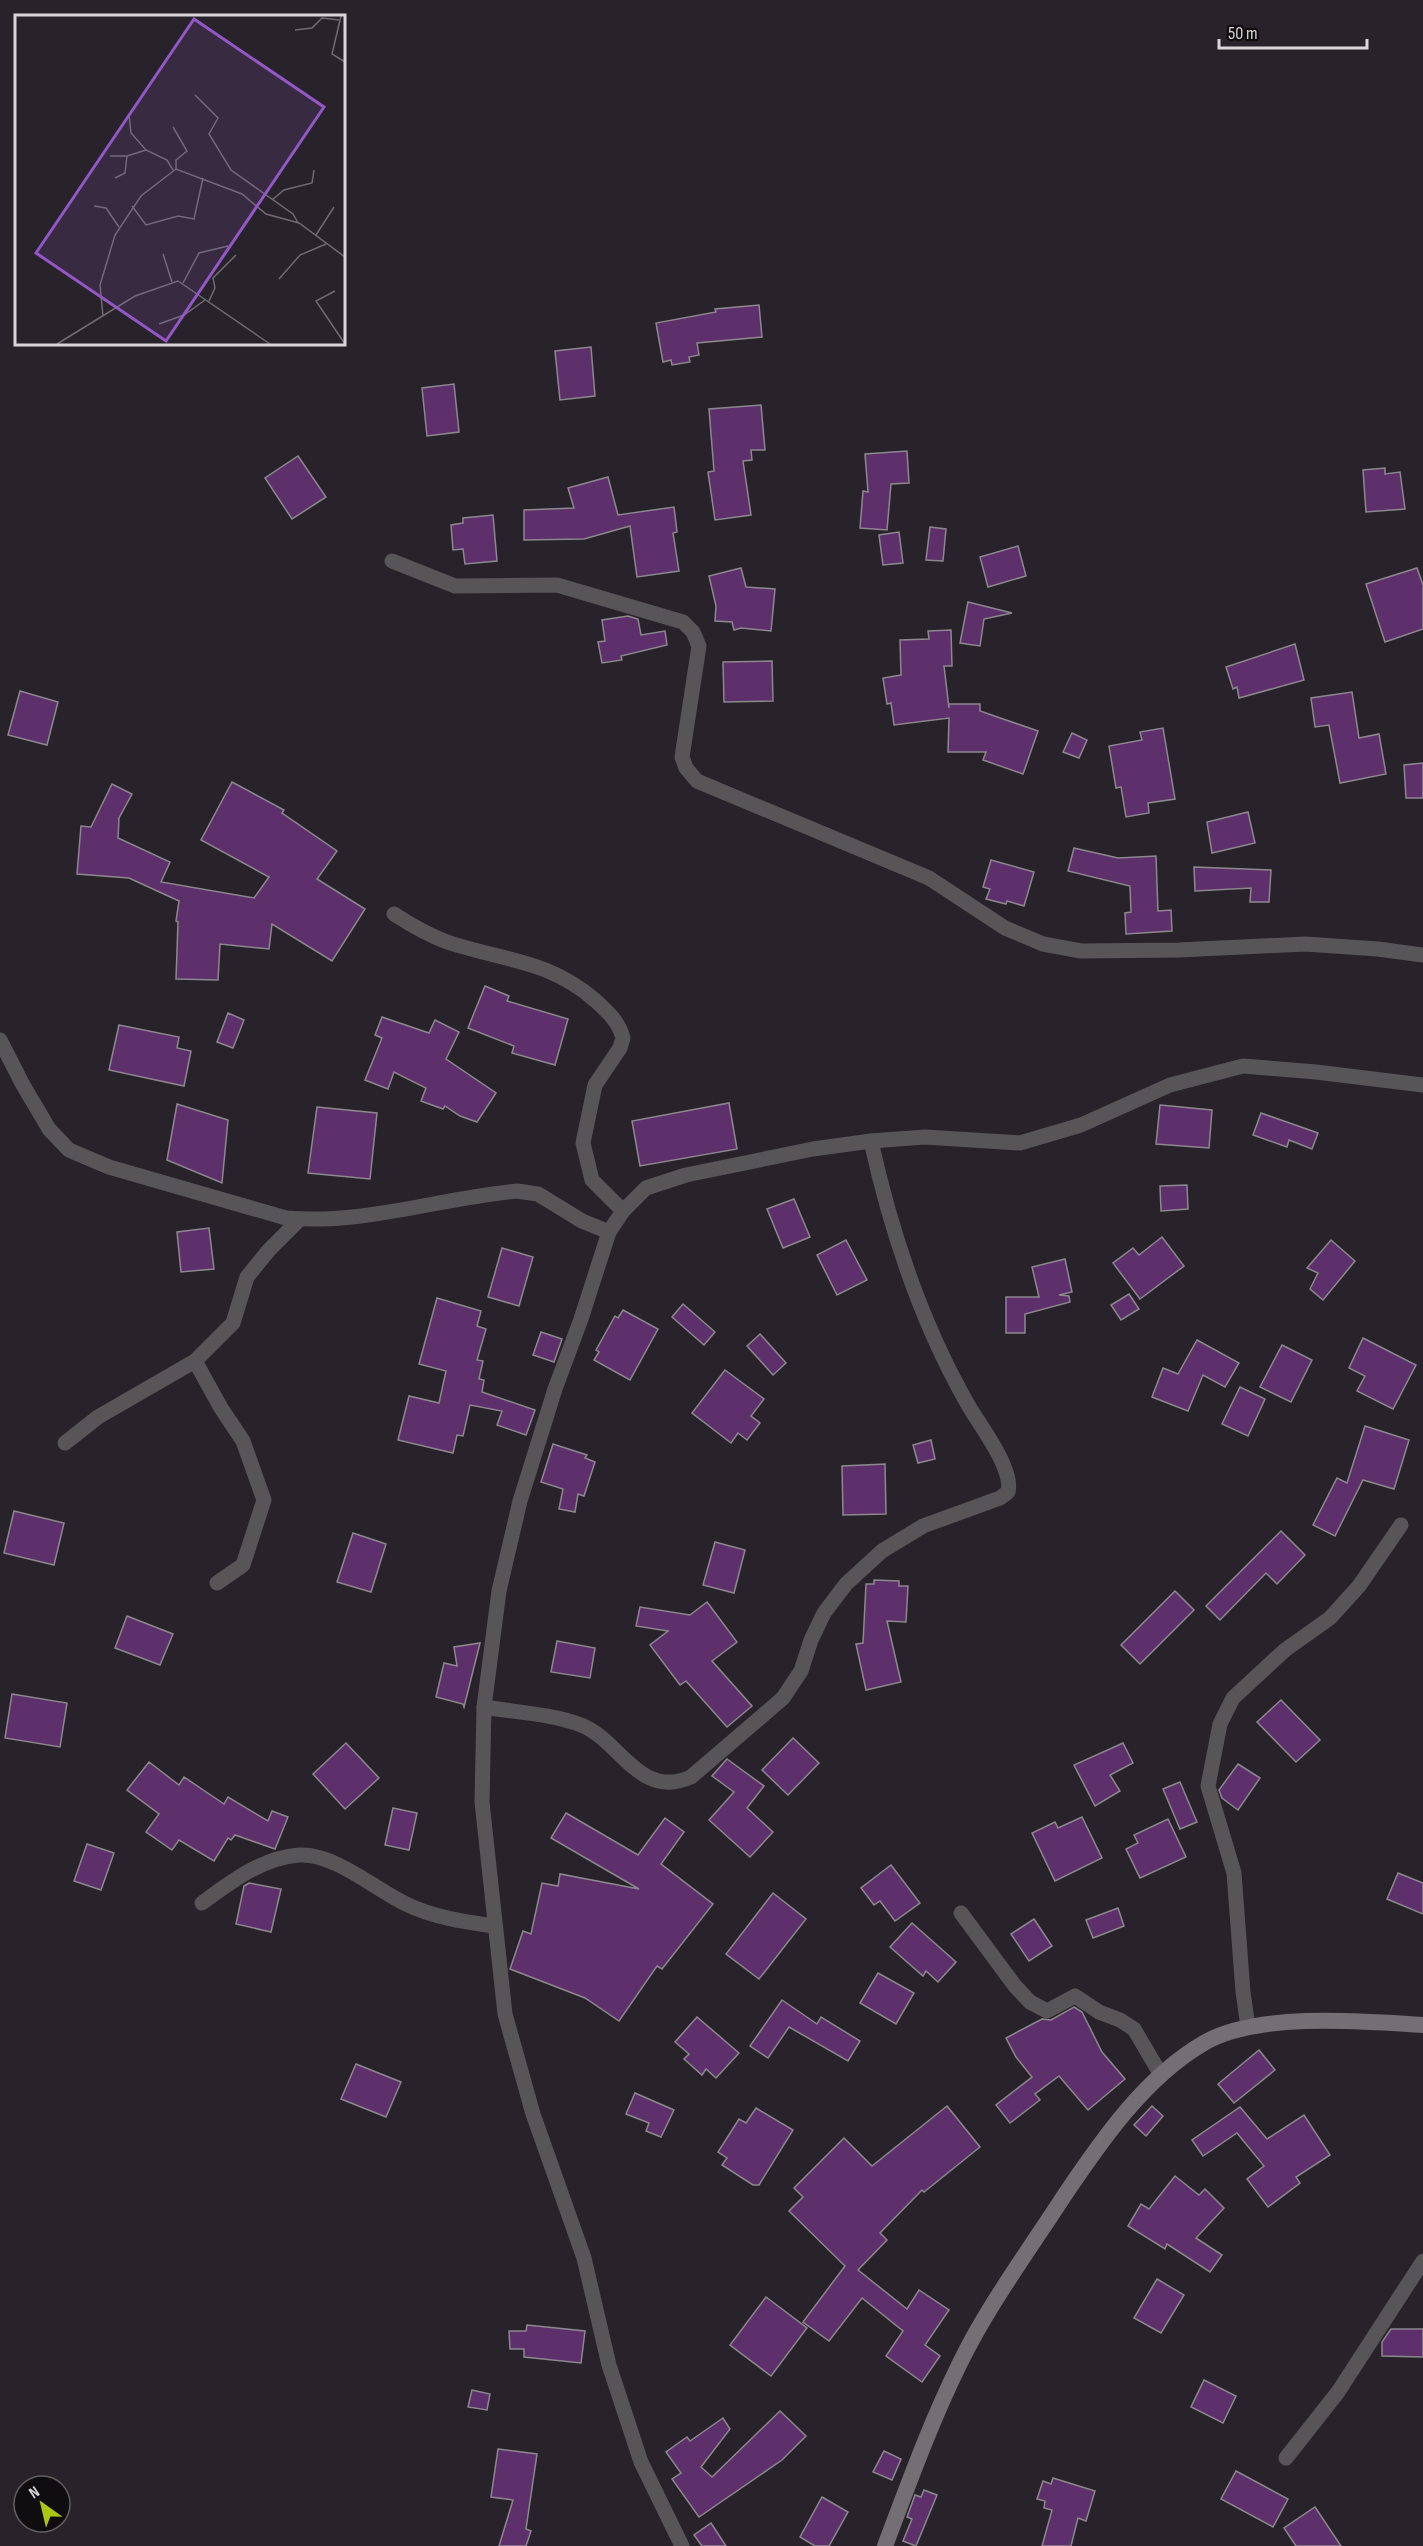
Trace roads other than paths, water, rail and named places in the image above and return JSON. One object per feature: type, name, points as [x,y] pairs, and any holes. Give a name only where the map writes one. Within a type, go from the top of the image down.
[{"type":"main road","points":[[885,2546],[922,2448],[959,2364],[1015,2270],[1100,2143],[1161,2075],[1205,2042],[1248,2027],[1308,2022],[1423,2025]]},
{"type":"street","points":[[392,561],[455,586],[557,585],[683,622],[693,632],[699,646],[682,756],[686,768],[697,781],[929,878],[1005,928],[1043,944],[1081,951],[1179,950],[1305,944],[1423,955]]},
{"type":"street","points":[[394,914],[426,934],[441,940],[530,963],[556,973],[579,987],[614,1018],[623,1038],[620,1048],[595,1085],[583,1143],[591,1180],[623,1211]]},
{"type":"street","points":[[0,1040],[49,1129],[69,1150],[109,1167],[286,1218],[300,1219],[375,1214],[517,1191],[538,1194],[582,1221],[609,1232]]},
{"type":"street","points":[[682,2546],[641,2462],[609,2365],[584,2258],[533,2114],[505,2014],[482,1802],[484,1707],[499,1591],[520,1501],[555,1389],[581,1319],[609,1232],[623,1211],[646,1188],[686,1175],[813,1149],[871,1141],[925,1137],[1020,1143],[1081,1125],[1170,1086],[1243,1066],[1423,1085]]},
{"type":"street","points":[[484,1707],[577,1723],[594,1730],[634,1769],[651,1778],[680,1782],[691,1777],[783,1698],[801,1671],[811,1640],[824,1613],[846,1584],[882,1551],[923,1526],[1000,1498],[1008,1492],[1011,1482],[1006,1466],[965,1400],[905,1265],[882,1190],[871,1141]]},
{"type":"street","points":[[65,1443],[98,1417],[195,1361],[233,1323],[246,1277],[300,1219]]},
{"type":"street","points":[[195,1361],[221,1408],[243,1441],[264,1500],[243,1565],[217,1583]]},
{"type":"street","points":[[1248,2027],[1243,1992],[1234,1873],[1208,1786],[1220,1724],[1233,1698],[1284,1650],[1330,1618],[1359,1586],[1401,1525]]},
{"type":"street","points":[[202,1903],[246,1872],[271,1861],[300,1855],[321,1859],[343,1868],[407,1905],[469,1923],[494,1926]]},
{"type":"street","points":[[961,1913],[1015,1986],[1030,2002],[1047,2011],[1075,1996],[1099,2012],[1120,2020],[1134,2029],[1161,2075]]},
{"type":"street","points":[[1286,2457],[1338,2392],[1423,2261]]}]
